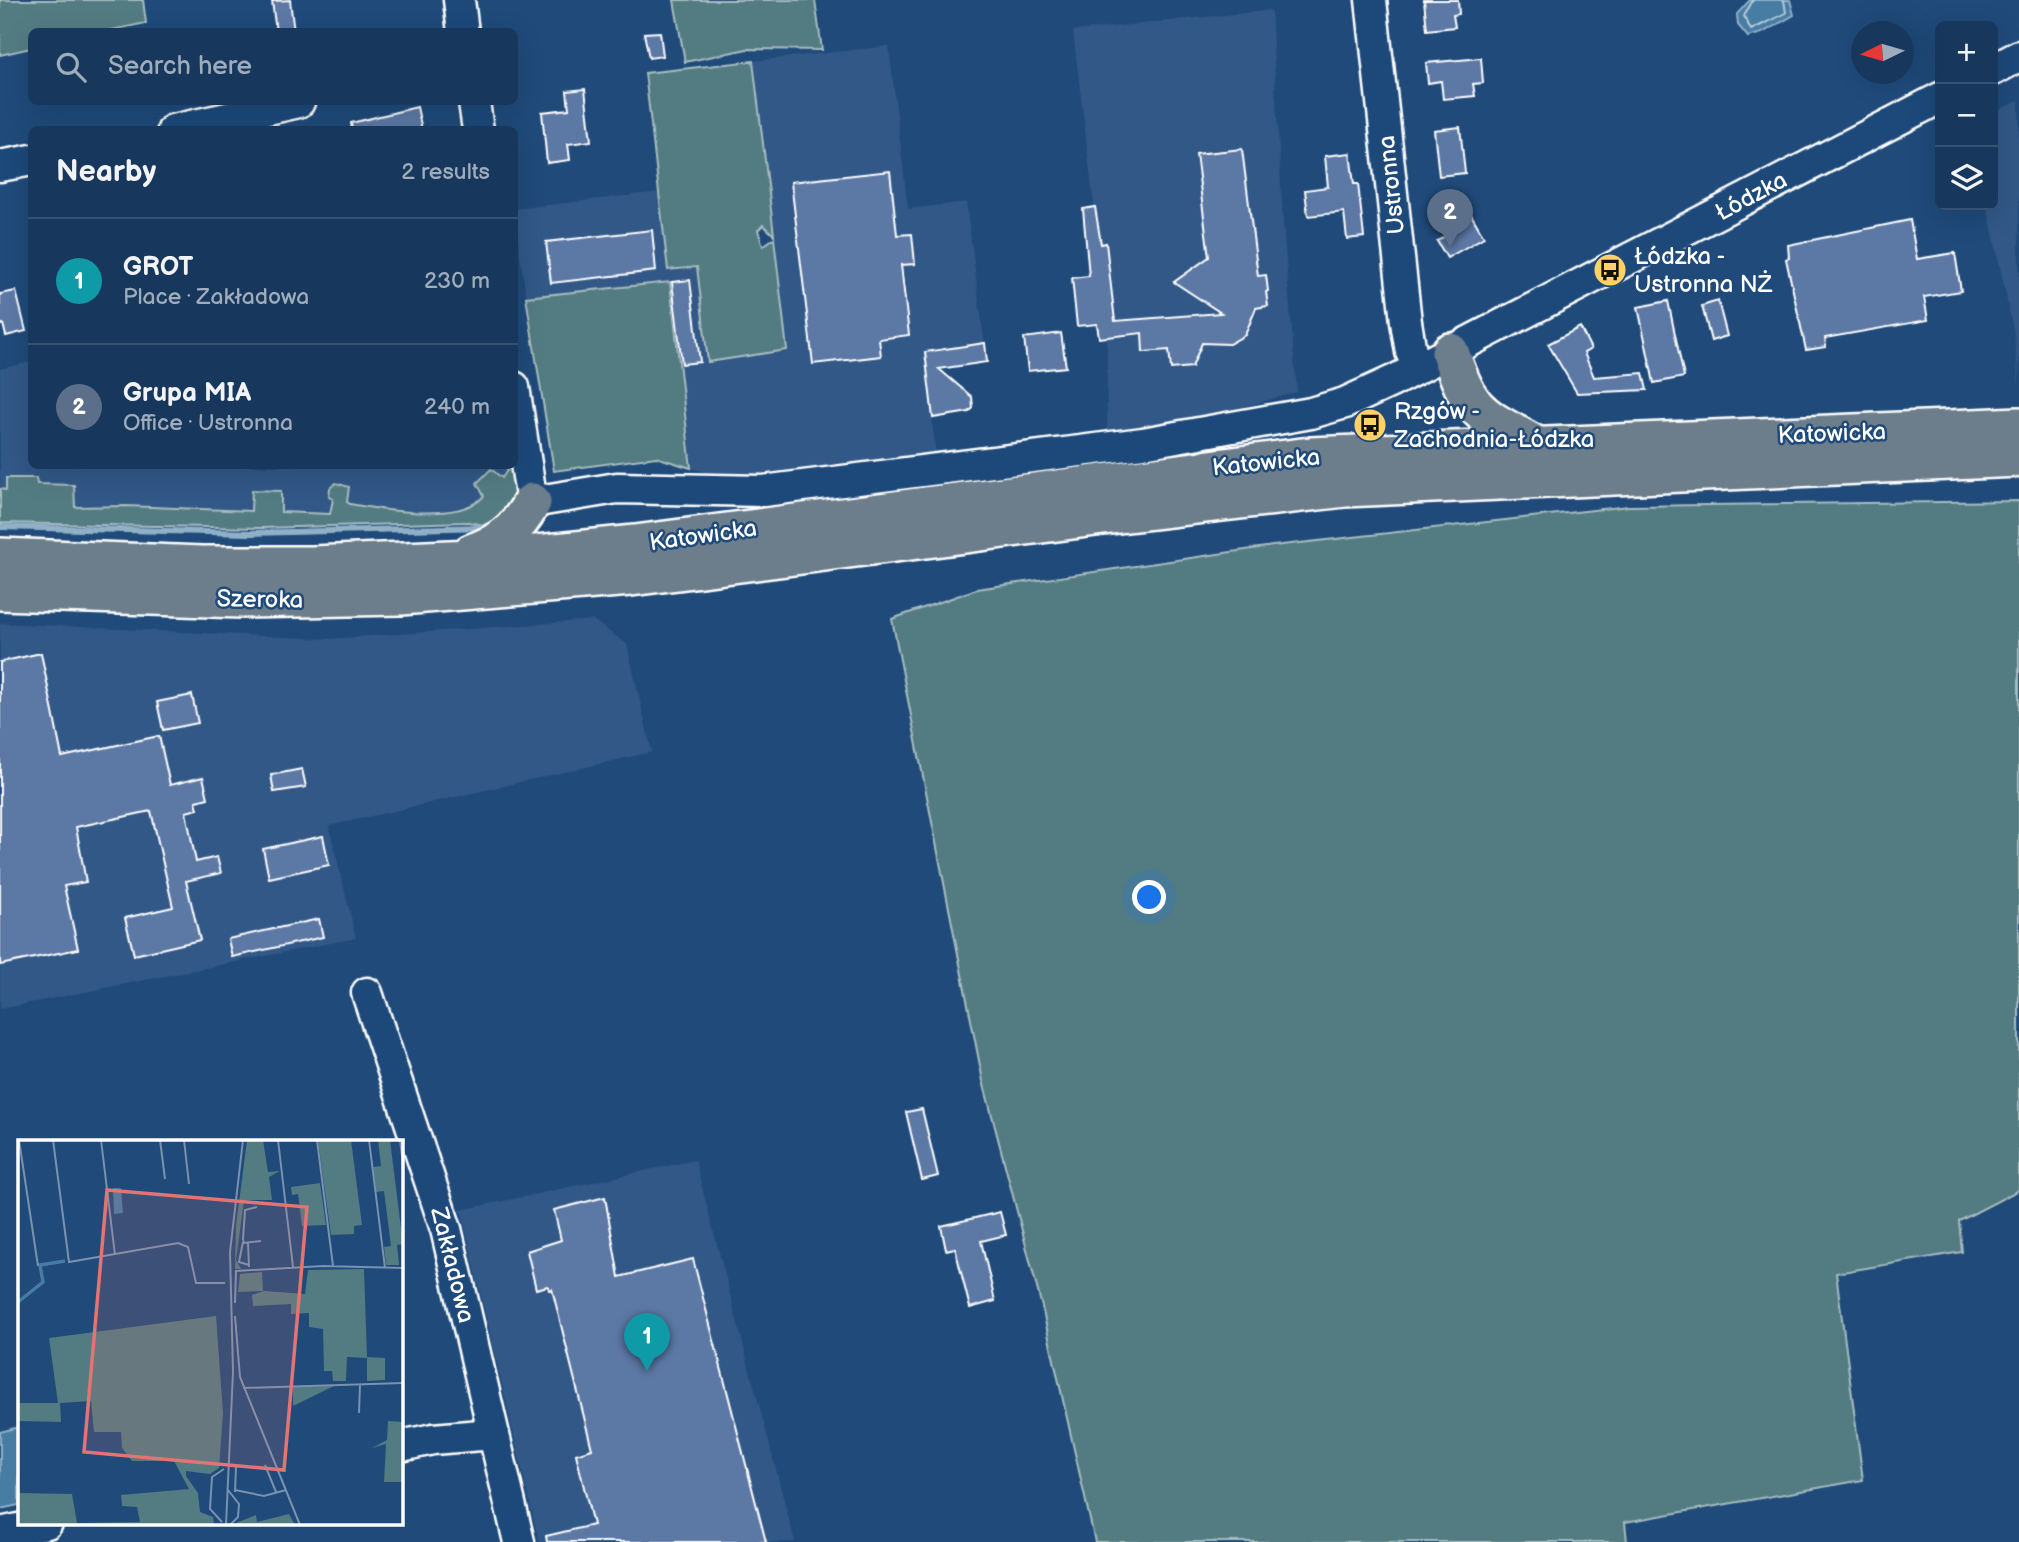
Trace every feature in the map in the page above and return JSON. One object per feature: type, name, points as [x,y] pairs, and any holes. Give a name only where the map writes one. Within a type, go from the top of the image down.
[{"type":"main road","points":[[1435,359],[1475,407],[1490,420],[1535,445]]},
{"type":"main road","name":"Katowicka","points":[[519,572],[635,544],[1310,456],[2019,426]]},
{"type":"main road","name":"Katowicka","points":[[519,572],[631,578],[1132,512],[1345,488],[2019,458]]},
{"type":"main road","points":[[452,559],[491,546],[507,537],[521,522],[532,502]]},
{"type":"main road","name":"Szeroka","points":[[0,557],[202,565],[313,565],[452,559],[519,572]]},
{"type":"main road","name":"Szeroka","points":[[0,591],[324,599],[519,572]]},
{"type":"street","points":[[459,0],[462,28]]},
{"type":"street","name":"Ustronna","points":[[1371,0],[1411,352],[1435,359]]},
{"type":"street","points":[[1998,67],[2019,56]]},
{"type":"street","name":"Łódzka","points":[[532,502],[617,488],[763,491],[1143,443],[1311,413],[1345,402],[1435,359],[1935,101]]},
{"type":"street","points":[[191,126],[286,105]]},
{"type":"street","points":[[474,105],[477,126]]},
{"type":"street","points":[[0,166],[28,161]]},
{"type":"street","points":[[518,413],[532,502]]},
{"type":"street","name":"Zakładowa","points":[[367,993],[446,1229],[519,1542]]},
{"type":"street","points":[[402,1446],[433,1439],[493,1434]]},
{"type":"street","points":[[0,1533],[42,1524]]},
{"type":"shaded area","points":[[1271,10],[1284,237],[1297,392],[1247,406],[1107,433],[1107,314],[1073,31]]},
{"type":"shaded area","points":[[889,46],[908,209],[966,202],[985,346],[925,353],[936,457],[801,473],[725,478],[691,468],[669,282],[526,297],[518,238],[518,209],[659,192],[668,270],[776,256],[753,61]]},
{"type":"shaded area","points":[[2019,100],[2019,388],[2014,334],[1988,210],[1998,210],[1998,110]]},
{"type":"shaded area","points":[[28,363],[28,469],[515,469],[524,488],[474,510],[358,521],[0,504],[0,369]]},
{"type":"shaded area","points":[[593,620],[627,644],[652,752],[329,826],[356,938],[0,1009],[0,623],[328,639]]},
{"type":"shaded area","points":[[695,1160],[795,1542],[539,1542],[461,1210]]},
{"type":"green space","points":[[0,0],[143,0],[146,23],[122,28],[28,28],[28,49],[0,55]]},
{"type":"green space","points":[[674,0],[815,0],[822,50],[747,49],[685,62]]},
{"type":"green space","points":[[753,61],[774,235],[763,225],[758,230],[763,246],[774,238],[787,350],[708,362],[697,267],[668,270],[645,73]]},
{"type":"green space","points":[[670,282],[691,468],[656,457],[554,471],[526,297]]},
{"type":"green space","points":[[491,469],[502,478],[508,469],[514,469],[518,508],[484,525],[468,522],[261,528],[0,523],[0,489],[6,490],[6,478],[36,478],[37,484],[74,485],[75,507],[126,506],[251,511],[252,490],[281,491],[281,512],[330,514],[333,499],[329,497],[330,488],[336,483],[349,487],[347,502],[350,504],[400,511],[439,512],[473,504],[484,496],[477,483]]},
{"type":"green space","points":[[2019,501],[2019,1190],[1959,1221],[1962,1252],[1836,1273],[1863,1480],[1625,1522],[1627,1542],[1095,1542],[1042,1307],[983,1081],[892,619],[977,589],[1273,546],[1629,506]]},
{"type":"water","points":[[1750,0],[1790,0],[1794,15],[1762,33],[1748,37],[1738,25],[1737,14]]},
{"type":"water","points":[[18,1427],[18,1505],[0,1509],[0,1432]]},
{"type":"building","points":[[290,0],[294,28],[275,28],[272,1]]},
{"type":"building","points":[[1424,0],[1458,0],[1459,14],[1453,15],[1455,27],[1427,30]]},
{"type":"building","points":[[660,32],[663,56],[649,58],[644,33]]},
{"type":"building","points":[[1481,58],[1483,83],[1473,84],[1475,96],[1443,99],[1441,81],[1428,83],[1426,63]]},
{"type":"building","points":[[585,89],[591,141],[568,144],[570,160],[547,163],[542,112],[569,109],[567,91]]},
{"type":"building","points":[[417,107],[421,126],[351,126],[351,123]]},
{"type":"building","points":[[1460,127],[1465,173],[1439,176],[1434,130]]},
{"type":"building","points":[[1242,149],[1258,276],[1266,275],[1268,291],[1268,306],[1256,308],[1245,335],[1229,344],[1202,343],[1192,367],[1171,369],[1169,350],[1143,352],[1142,333],[1099,338],[1097,324],[1077,326],[1072,278],[1089,276],[1083,209],[1095,207],[1101,244],[1106,243],[1115,321],[1221,313],[1174,282],[1209,257],[1196,154]]},
{"type":"building","points":[[1350,153],[1354,184],[1358,184],[1364,237],[1347,239],[1344,212],[1308,216],[1305,190],[1328,187],[1325,156]]},
{"type":"building","points":[[890,171],[897,235],[912,234],[915,264],[901,265],[909,335],[879,339],[881,356],[813,364],[791,182]]},
{"type":"building","points":[[1466,206],[1484,237],[1447,258],[1437,241],[1449,234],[1441,220]]},
{"type":"building","points":[[1910,220],[1917,259],[1955,253],[1961,291],[1924,297],[1928,320],[1825,338],[1826,347],[1806,350],[1786,259],[1789,258],[1788,245]]},
{"type":"building","points":[[652,230],[656,271],[551,283],[546,242]]},
{"type":"building","points":[[690,280],[700,362],[682,364],[672,282]]},
{"type":"building","points":[[16,291],[26,331],[6,336],[3,324],[0,325],[0,294]]},
{"type":"building","points":[[1668,301],[1684,377],[1654,383],[1638,307]]},
{"type":"building","points":[[1718,301],[1727,336],[1711,341],[1702,306]]},
{"type":"building","points":[[1580,327],[1591,349],[1584,353],[1594,377],[1643,373],[1647,390],[1577,393],[1548,344]]},
{"type":"building","points":[[1061,333],[1066,367],[1028,371],[1024,338]]},
{"type":"building","points":[[985,343],[987,362],[939,369],[972,397],[973,408],[969,412],[933,418],[925,352]]},
{"type":"building","points":[[41,653],[62,757],[159,736],[170,785],[203,777],[208,798],[196,801],[198,809],[186,812],[196,862],[217,857],[221,873],[186,881],[200,940],[134,955],[125,918],[173,907],[151,811],[76,827],[86,882],[64,886],[78,949],[0,965],[0,662]]},
{"type":"building","points":[[192,695],[198,723],[163,730],[157,702]]},
{"type":"building","points":[[302,769],[306,787],[274,792],[271,775]]},
{"type":"building","points":[[323,836],[329,865],[269,878],[263,849]]},
{"type":"building","points":[[319,919],[323,937],[232,957],[228,939]]},
{"type":"building","points":[[922,1109],[938,1176],[922,1180],[906,1112]]},
{"type":"building","points":[[605,1197],[619,1277],[693,1259],[766,1542],[547,1542],[546,1536],[593,1525],[576,1454],[592,1449],[552,1289],[549,1290],[548,1286],[536,1289],[527,1251],[561,1240],[554,1210]]},
{"type":"building","points":[[1000,1212],[1006,1235],[981,1241],[995,1301],[970,1308],[955,1248],[946,1250],[941,1226]]},
{"type":"waterway","points":[[0,527],[250,533],[487,527]]},
{"type":"place","name":"Grupa MIA","points":[[1450,247]]},
{"type":"place","name":"Łódzka - Ustronna NŻ","points":[[1610,270]]},
{"type":"place","name":"Rzgów - Zachodnia-Łódzka","points":[[1370,425]]},
{"type":"place","name":"GROT","points":[[647,1371]]}]
